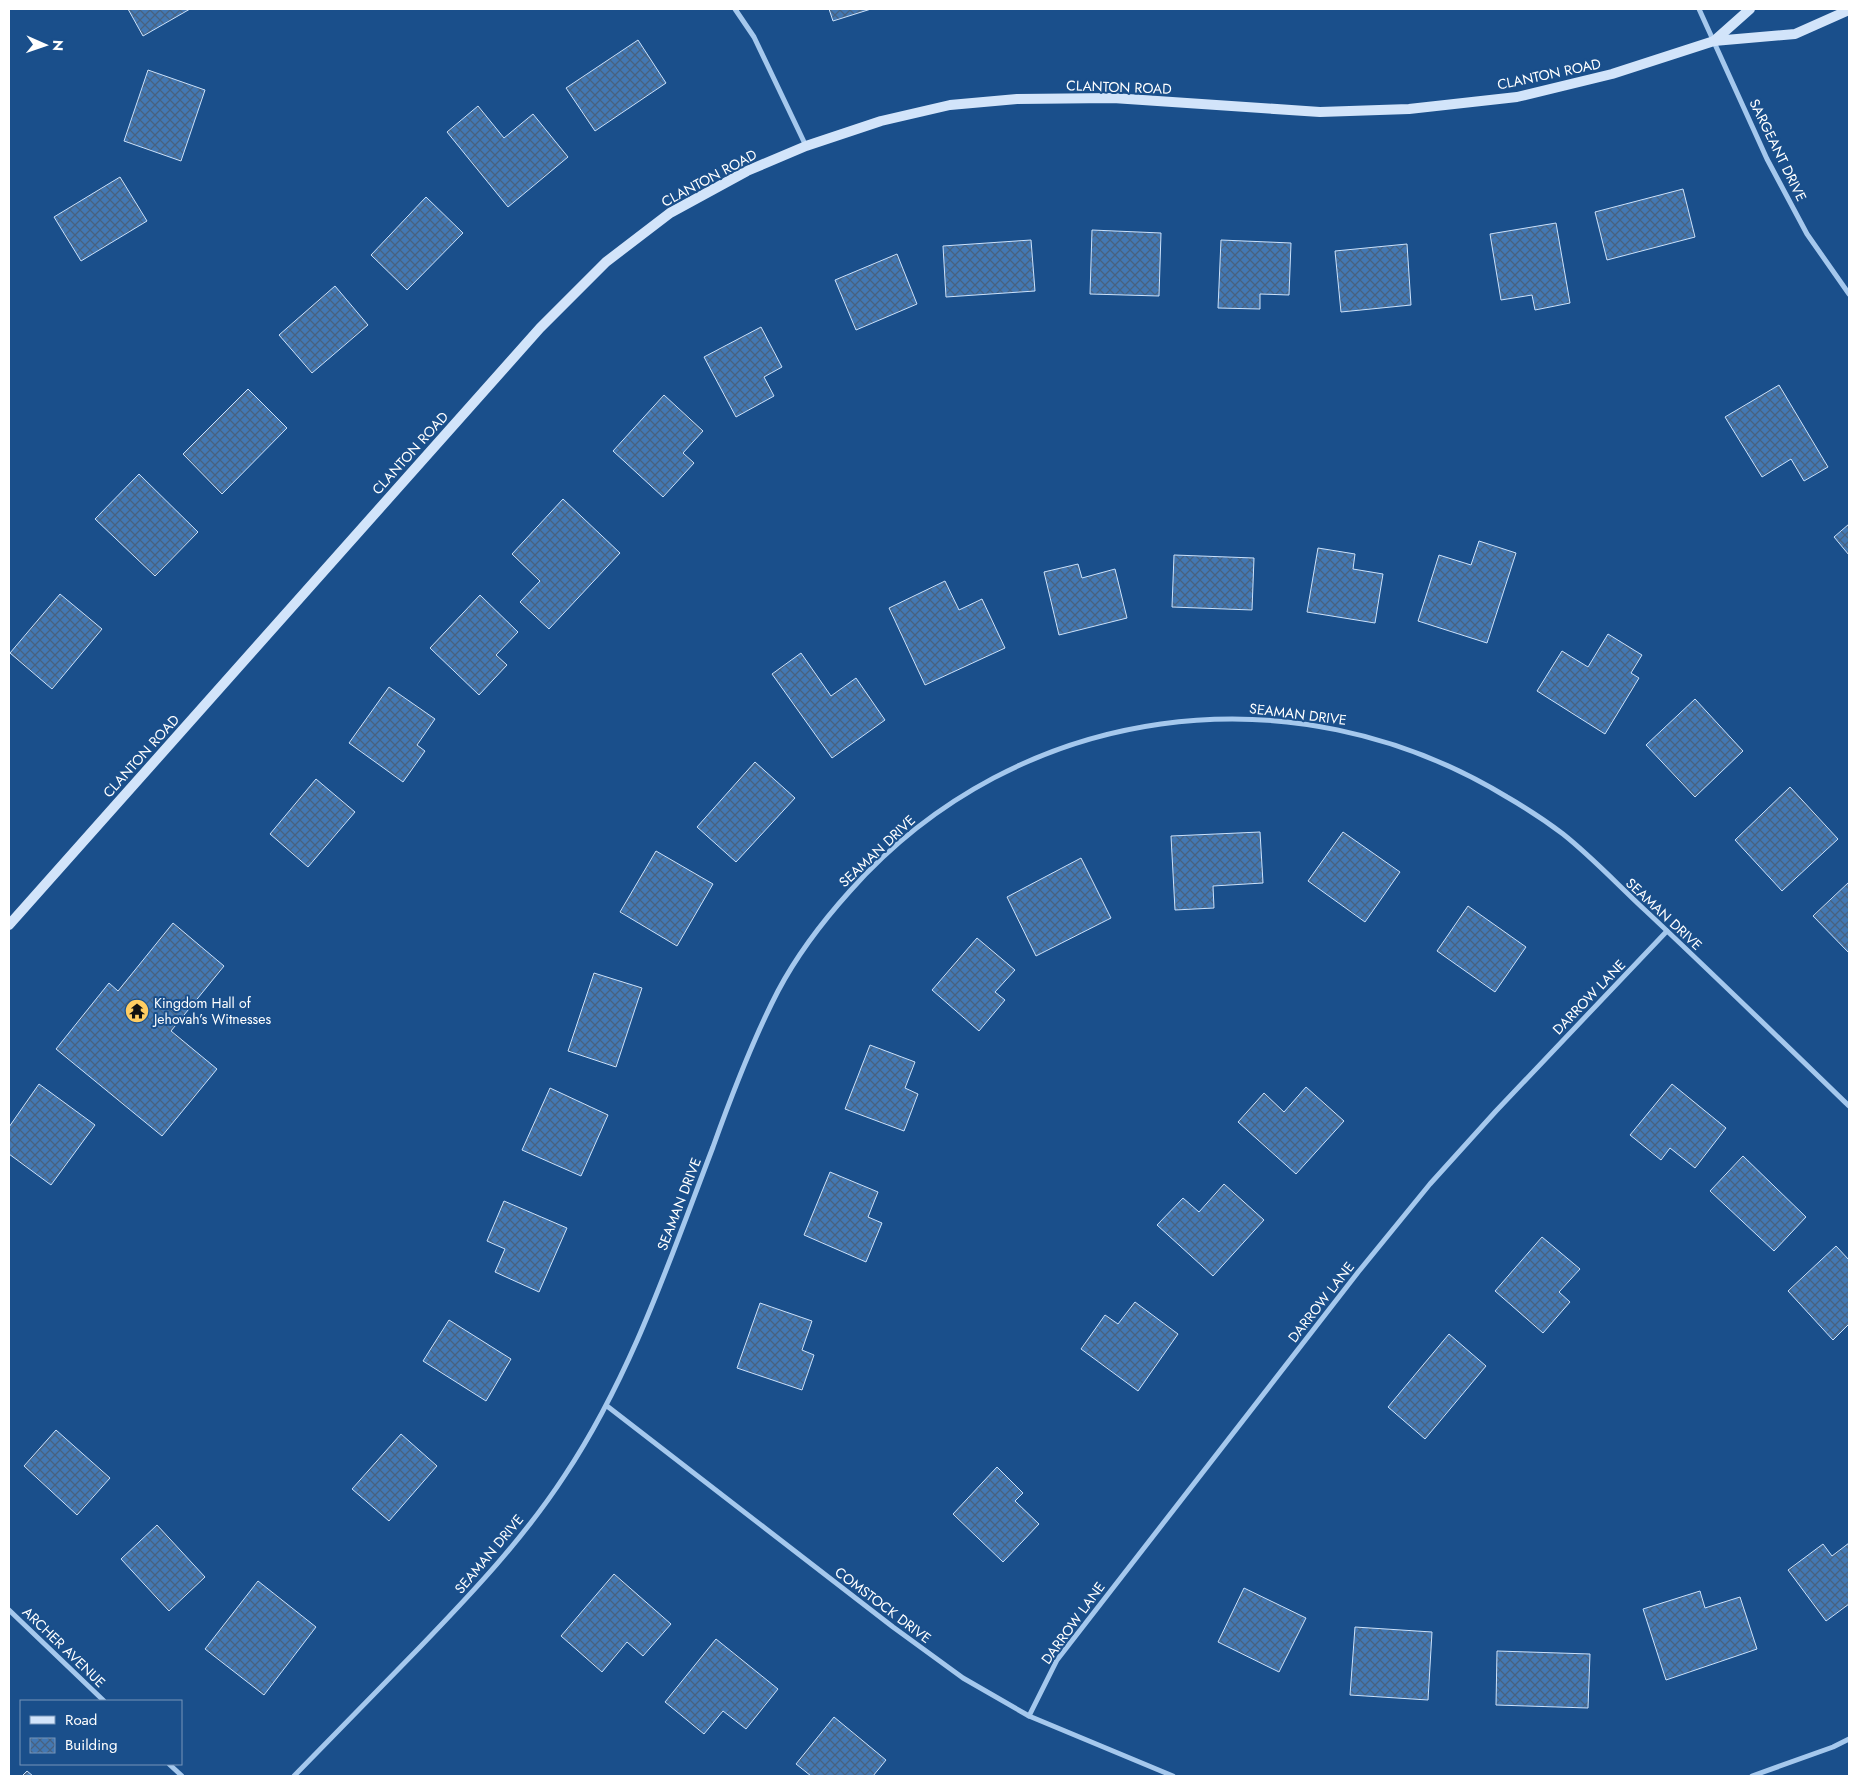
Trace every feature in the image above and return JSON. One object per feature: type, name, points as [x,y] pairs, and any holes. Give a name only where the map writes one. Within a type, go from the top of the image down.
[{"type":"main road","name":"CLANTON ROAD","points":[[1714,41],[1750,9]]},
{"type":"main road","name":"CLANTON ROAD","points":[[9,926],[540,328],[606,262],[670,213],[746,171],[806,146],[881,121],[942,107],[1018,99],[1113,98],[1320,112],[1409,109],[1517,97],[1612,74],[1714,41],[1795,34],[1849,10]]},
{"type":"street","points":[[735,9],[754,37],[806,146]]},
{"type":"street","name":"SARGEANT DRIVE","points":[[1699,9],[1767,159],[1802,226],[1849,294]]},
{"type":"street","name":"SEAMAN DRIVE","points":[[294,1776],[466,1599],[517,1543],[565,1476],[607,1406],[647,1321],[746,1059],[780,987],[824,920],[866,873],[912,830],[976,787],[1011,769],[1086,740],[1113,732],[1184,720],[1257,718],[1328,727],[1364,736],[1437,760],[1505,796],[1564,835],[1668,931],[1849,1106]]},
{"type":"street","name":"DARROW LANE","points":[[1029,1716],[1057,1660],[1365,1263],[1430,1184],[1496,1111],[1668,931]]},
{"type":"street","name":"COMSTOCK DRIVE","points":[[607,1406],[900,1633],[963,1678],[1029,1716],[1173,1776]]},
{"type":"street","name":"ARCHER AVENUE","points":[[9,1610],[103,1700]]},
{"type":"street","points":[[1752,1776],[1833,1747],[1849,1739]]},
{"type":"street","points":[[170,1765],[182,1776]]},
{"type":"building","points":[[128,9],[190,9],[143,36]]},
{"type":"building","points":[[829,9],[871,9],[833,21]]},
{"type":"building","points":[[638,40],[666,83],[595,131],[566,88]]},
{"type":"building","points":[[148,70],[205,90],[181,161],[124,141]]},
{"type":"building","points":[[478,106],[504,138],[533,114],[568,157],[508,207],[447,132]]},
{"type":"building","points":[[120,177],[147,221],[81,261],[54,217]]},
{"type":"building","points":[[1683,189],[1695,237],[1607,260],[1595,212]]},
{"type":"building","points":[[426,197],[463,233],[407,290],[371,255]]},
{"type":"building","points":[[1556,223],[1570,303],[1535,310],[1532,295],[1501,300],[1490,234]]},
{"type":"building","points":[[1092,230],[1161,233],[1159,296],[1090,294]]},
{"type":"building","points":[[1031,240],[1035,291],[946,297],[943,246]]},
{"type":"building","points":[[1221,240],[1291,243],[1289,295],[1260,294],[1260,309],[1218,308]]},
{"type":"building","points":[[1407,244],[1411,305],[1341,312],[1335,251]]},
{"type":"building","points":[[897,254],[917,304],[856,330],[835,280]]},
{"type":"building","points":[[335,286],[368,325],[312,373],[279,335]]},
{"type":"building","points":[[761,327],[782,367],[764,377],[774,396],[736,417],[704,357]]},
{"type":"building","points":[[1779,385],[1828,467],[1804,481],[1791,459],[1762,477],[1725,417]]},
{"type":"building","points":[[248,389],[287,428],[222,494],[183,454]]},
{"type":"building","points":[[664,395],[703,431],[683,453],[694,463],[663,497],[613,451]]},
{"type":"building","points":[[139,474],[198,532],[155,576],[95,519]]},
{"type":"building","points":[[563,499],[620,553],[549,629],[520,602],[540,581],[512,554]]},
{"type":"building","points":[[1849,524],[1849,555],[1834,537]]},
{"type":"building","points":[[1479,541],[1516,553],[1487,643],[1418,621],[1439,555],[1471,565]]},
{"type":"building","points":[[1318,548],[1355,554],[1353,569],[1383,574],[1375,623],[1307,612]]},
{"type":"building","points":[[1174,555],[1254,558],[1252,610],[1172,607]]},
{"type":"building","points":[[1078,564],[1082,578],[1115,569],[1127,618],[1059,635],[1044,572]]},
{"type":"building","points":[[945,581],[959,610],[982,599],[1005,648],[925,685],[889,608]]},
{"type":"building","points":[[60,594],[102,629],[52,689],[10,653]]},
{"type":"building","points":[[480,595],[518,632],[496,655],[507,665],[479,695],[430,648]]},
{"type":"building","points":[[1608,634],[1642,655],[1631,673],[1639,678],[1605,734],[1537,691],[1562,651],[1588,667]]},
{"type":"building","points":[[801,653],[831,696],[856,678],[885,720],[832,758],[772,674]]},
{"type":"building","points":[[389,687],[435,719],[417,745],[425,751],[403,782],[349,743]]},
{"type":"building","points":[[1695,699],[1743,751],[1695,797],[1646,745]]},
{"type":"building","points":[[755,762],[795,798],[736,862],[697,827]]},
{"type":"building","points":[[316,779],[355,812],[308,867],[270,834]]},
{"type":"building","points":[[1790,787],[1838,839],[1782,891],[1735,840]]},
{"type":"building","points":[[1260,832],[1263,883],[1213,886],[1214,908],[1175,910],[1171,836]]},
{"type":"building","points":[[1343,832],[1400,872],[1365,922],[1308,881]]},
{"type":"building","points":[[656,851],[713,884],[677,946],[620,912]]},
{"type":"building","points":[[1081,858],[1111,918],[1036,956],[1007,897]]},
{"type":"building","points":[[1849,882],[1849,953],[1813,916]]},
{"type":"building","points":[[1468,906],[1526,947],[1495,992],[1437,951]]},
{"type":"building","name":"Kingdom Hall of Jehovah’s Witnesses","points":[[173,923],[224,966],[171,1031],[217,1069],[162,1136],[56,1049],[109,983],[118,991]]},
{"type":"building","points":[[977,938],[1015,970],[995,992],[1005,1000],[979,1031],[932,990]]},
{"type":"building","points":[[594,973],[642,988],[616,1067],[568,1051]]},
{"type":"building","points":[[870,1045],[915,1062],[905,1088],[918,1094],[904,1131],[845,1109]]},
{"type":"building","points":[[39,1084],[95,1125],[51,1185],[9,1154],[9,1127]]},
{"type":"building","points":[[1672,1084],[1726,1128],[1695,1168],[1670,1148],[1661,1160],[1630,1135]]},
{"type":"building","points":[[1306,1087],[1344,1121],[1296,1174],[1238,1122],[1264,1093],[1284,1112]]},
{"type":"building","points":[[550,1088],[608,1115],[581,1176],[522,1150]]},
{"type":"building","points":[[1743,1156],[1806,1217],[1774,1251],[1710,1191]]},
{"type":"building","points":[[830,1172],[878,1192],[868,1217],[882,1223],[866,1262],[804,1235]]},
{"type":"building","points":[[1224,1184],[1264,1220],[1213,1276],[1157,1225],[1183,1198],[1199,1212]]},
{"type":"building","points":[[504,1201],[567,1228],[539,1292],[495,1272],[505,1249],[487,1241]]},
{"type":"building","points":[[1542,1237],[1580,1269],[1559,1292],[1570,1302],[1543,1333],[1495,1291]]},
{"type":"building","points":[[1836,1246],[1849,1260],[1849,1324],[1833,1340],[1788,1291]]},
{"type":"building","points":[[1135,1302],[1178,1334],[1138,1391],[1081,1349],[1105,1315],[1118,1324]]},
{"type":"building","points":[[760,1303],[812,1321],[802,1350],[814,1355],[802,1390],[737,1368]]},
{"type":"building","points":[[449,1320],[511,1359],[486,1401],[423,1361]]},
{"type":"building","points":[[1449,1334],[1486,1366],[1425,1439],[1388,1407]]},
{"type":"building","points":[[56,1430],[110,1478],[77,1515],[24,1466]]},
{"type":"building","points":[[401,1434],[437,1466],[389,1521],[352,1489]]},
{"type":"building","points":[[997,1467],[1023,1493],[1015,1501],[1039,1524],[1003,1562],[953,1514]]},
{"type":"building","points":[[157,1525],[205,1577],[169,1611],[121,1559]]},
{"type":"building","points":[[1849,1543],[1849,1604],[1826,1621],[1788,1570],[1823,1544],[1832,1556]]},
{"type":"building","points":[[614,1574],[671,1624],[643,1656],[627,1642],[602,1672],[561,1636]]},
{"type":"building","points":[[258,1581],[316,1627],[264,1695],[205,1649]]},
{"type":"building","points":[[1244,1588],[1306,1618],[1279,1672],[1218,1642]]},
{"type":"building","points":[[1700,1591],[1705,1608],[1740,1597],[1757,1649],[1666,1680],[1643,1609]]},
{"type":"building","points":[[1355,1627],[1432,1632],[1428,1700],[1350,1695]]},
{"type":"building","points":[[716,1639],[778,1689],[746,1729],[723,1711],[704,1734],[665,1702]]},
{"type":"building","points":[[1497,1651],[1590,1654],[1588,1708],[1496,1705]]},
{"type":"building","points":[[834,1717],[886,1760],[873,1776],[811,1776],[796,1764]]},
{"type":"building","points":[[27,1771],[33,1776],[22,1776]]},
{"type":"place","name":"Kingdom Hall of Jehovah’s Witnesses","points":[[137,1011]]}]
